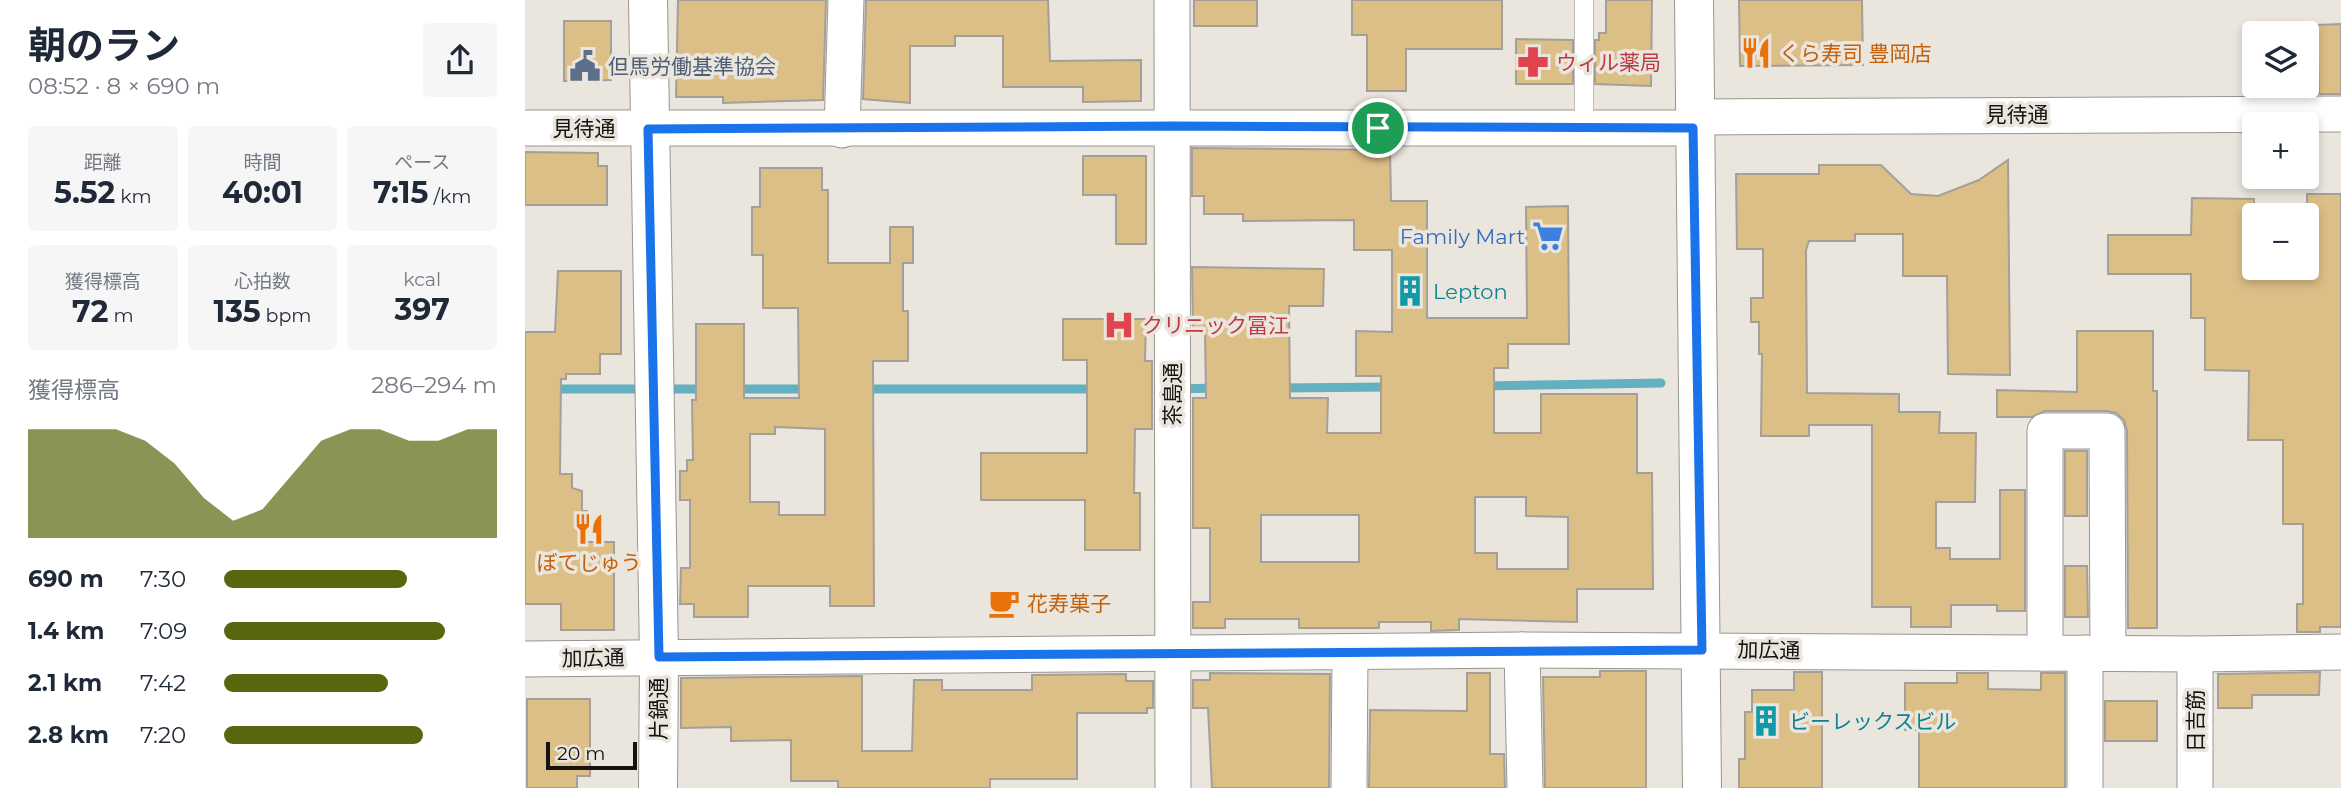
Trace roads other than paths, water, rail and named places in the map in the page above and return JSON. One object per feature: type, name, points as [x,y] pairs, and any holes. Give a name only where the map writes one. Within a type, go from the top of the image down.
[{"type":"street","name":"片鍋通","points":[[648,0],[648,129],[659,657],[658,788]]},
{"type":"street","points":[[842,130],[846,0]]},
{"type":"street","name":"茶島通","points":[[1172,0],[1173,788]]},
{"type":"street","points":[[1694,0],[1693,122],[1702,788]]},
{"type":"street","name":"見待通","points":[[525,128],[842,130],[1172,126],[1584,129],[1693,122],[2341,114]]},
{"type":"street","points":[[2045,653],[2045,430],[2107,430],[2096,653],[2085,788]]},
{"type":"street","points":[[1522,650],[1525,788]]},
{"type":"street","name":"加広通","points":[[525,659],[1522,650],[2195,654],[2341,652]]},
{"type":"street","points":[[1349,788],[1350,652]]},
{"type":"street","name":"日吉筋","points":[[2195,654],[2195,788]]},
{"type":"lane","points":[[1584,0],[1584,129]]},
{"type":"waterway","points":[[1482,386],[1661,383]]},
{"type":"waterway","points":[[1279,388],[1391,387]]},
{"type":"waterway","points":[[1178,389],[1216,388]]},
{"type":"waterway","points":[[551,389],[646,389]]},
{"type":"waterway","points":[[663,389],[705,389]]},
{"type":"waterway","points":[[733,389],[810,389]]},
{"type":"waterway","points":[[863,389],[1097,389]]},
{"type":"place","name":"くら寿司 豊岡店","points":[[1756,53]]},
{"type":"place","name":"ウィル薬局","points":[[1533,62]]},
{"type":"place","name":"但馬労働基準協会","points":[[585,66]]},
{"type":"place","name":"Family Mart","points":[[1548,236]]},
{"type":"place","name":"Lepton","points":[[1410,291]]},
{"type":"place","name":"クリニック冨江","points":[[1119,325]]},
{"type":"place","name":"ぼてじゅう","points":[[589,529]]},
{"type":"place","name":"花寿菓子","points":[[1004,603]]},
{"type":"place","name":"ビーレックスビル","points":[[1766,721]]}]
